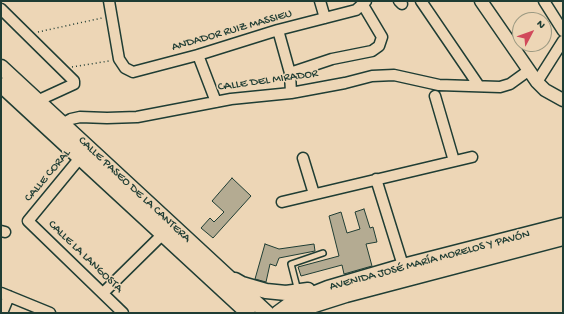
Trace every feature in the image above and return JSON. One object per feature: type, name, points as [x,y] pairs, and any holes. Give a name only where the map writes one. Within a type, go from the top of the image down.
[{"type":"main road","name":"CALLE PASEO DE LA CANTERA","points":[[1,67],[62,124],[84,153]]},
{"type":"main road","name":"CALLE PASEO DE LA CANTERA","points":[[1,85],[84,153],[167,230],[228,295],[248,313]]},
{"type":"main road","name":"AVENIDA JOSÉ MARÍA MORELOS Y PAVÓN","points":[[302,302],[328,288],[405,272],[563,225]]},
{"type":"main road","name":"CALLE PASEO DE LA CANTERA","points":[[167,230],[219,270],[267,313]]},
{"type":"main road","points":[[278,313],[302,302],[405,272],[563,238]]},
{"type":"main road","points":[[219,270],[242,284],[266,291],[286,293],[302,302]]},
{"type":"main road","points":[[228,295],[238,313]]},
{"type":"street","points":[[109,1],[119,59]]},
{"type":"street","points":[[320,1],[325,18]]},
{"type":"street","points":[[421,1],[479,86]]},
{"type":"street","points":[[481,1],[537,82],[545,90],[563,100]]},
{"type":"street","points":[[544,1],[563,31]]},
{"type":"street","points":[[290,73],[332,58],[372,51],[379,46],[382,37],[364,3]]},
{"type":"street","name":"ANDADOR RUIZ MASSIEU","points":[[119,59],[125,68],[133,72],[198,55],[278,30],[356,10],[364,3]]},
{"type":"street","points":[[1,10],[74,81],[74,84],[37,101]]},
{"type":"street","points":[[278,30],[290,73],[291,93]]},
{"type":"street","points":[[537,82],[559,56],[563,41]]},
{"type":"street","points":[[198,55],[216,102]]},
{"type":"street","name":"CALLE DEL MIRADOR","points":[[62,124],[70,119],[80,117],[138,117],[216,102],[291,93],[345,83],[372,76],[394,75],[439,85],[500,87],[510,84],[528,71]]},
{"type":"street","points":[[435,96],[454,161]]},
{"type":"street","name":"CALLE CORAL","points":[[28,221],[84,153]]},
{"type":"street","points":[[282,202],[472,157]]},
{"type":"street","points":[[303,158],[314,194]]},
{"type":"street","points":[[376,179],[405,272]]},
{"type":"street","name":"CALLE LA LANGOSTA","points":[[28,221],[123,313]]},
{"type":"street","points":[[103,293],[167,230]]},
{"type":"street","points":[[2,313],[5,294],[50,313]]},
{"type":"lane","points":[[302,302],[291,264],[323,253]]},
{"type":"path","points":[[29,37],[41,30],[112,16]]},
{"type":"path","points":[[64,72],[76,65],[119,59]]},
{"type":"building","points":[[232,178],[251,196],[213,238],[201,228],[210,218],[214,222],[224,212],[212,201]]},
{"type":"building","points":[[364,209],[370,228],[373,227],[377,242],[366,244],[372,266],[344,274],[342,265],[301,276],[298,267],[339,256],[329,216],[341,212],[347,233],[360,229],[355,212]]},
{"type":"building","points":[[265,244],[279,249],[314,244],[315,251],[279,258],[276,266],[270,264],[266,282],[255,279]]}]
